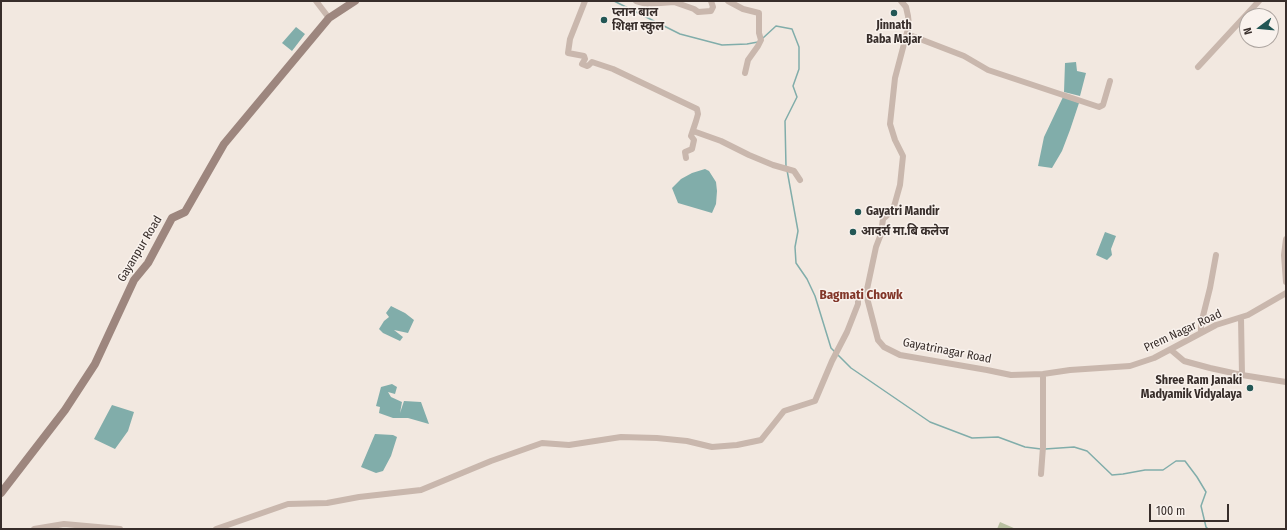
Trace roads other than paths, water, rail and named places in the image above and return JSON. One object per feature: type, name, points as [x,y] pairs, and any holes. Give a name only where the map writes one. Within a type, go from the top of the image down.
[{"type":"street","points":[[316,1],[329,18]]},
{"type":"street","name":"Gayanpur Road","points":[[1,493],[65,410],[95,364],[134,280],[148,263],[172,218],[185,212],[224,144],[329,18],[355,1]]},
{"type":"street","points":[[585,1],[570,39],[567,50],[568,53],[584,56],[585,59],[582,64],[586,66],[594,62],[697,109],[698,114],[691,136],[694,140],[693,145],[692,149],[685,152],[686,158]]},
{"type":"street","points":[[636,1],[647,4],[674,2],[694,9],[698,12],[711,11],[711,1]]},
{"type":"street","points":[[728,1],[742,9],[759,13],[759,33],[761,40],[748,60],[745,73]]},
{"type":"street","name":"Gayatrinagar Road","points":[[901,1],[906,7],[909,26],[895,78],[890,124],[895,140],[903,156],[900,185],[893,210],[883,219],[881,234],[876,247],[866,294],[878,340],[884,347],[900,354],[1011,375]]},
{"type":"street","points":[[1198,67],[1259,1]]},
{"type":"street","points":[[907,34],[964,56],[988,70],[1099,107],[1103,105],[1110,81]]},
{"type":"street","points":[[693,131],[721,141],[761,160],[794,171],[800,180]]},
{"type":"street","points":[[1286,240],[1284,255],[1286,282]]},
{"type":"street","points":[[1201,333],[1201,324],[1216,255]]},
{"type":"street","name":"Prem Nagar Road","points":[[1011,375],[1043,374],[1070,370],[1130,366],[1154,358],[1171,350],[1216,325],[1257,312],[1286,293]]},
{"type":"street","points":[[216,529],[288,504],[327,504],[359,497],[421,490],[491,461],[542,443],[569,445],[621,438],[657,438],[687,441],[712,447],[737,445],[761,440],[784,411],[815,401],[848,332],[858,304],[858,295],[866,294]]},
{"type":"street","points":[[1241,318],[1242,375]]},
{"type":"street","points":[[1171,350],[1184,361],[1242,375],[1286,382]]},
{"type":"street","points":[[1041,474],[1043,456],[1043,374]]},
{"type":"street","points":[[34,529],[64,524],[120,529]]},
{"type":"water","points":[[296,27],[305,34],[292,51],[282,43]]},
{"type":"water","points":[[1076,62],[1077,71],[1086,73],[1080,96],[1064,92],[1065,63]]},
{"type":"water","points":[[1063,97],[1079,103],[1070,130],[1062,151],[1052,168],[1038,166],[1044,137]]},
{"type":"water","points":[[705,169],[709,171],[716,182],[716,204],[712,213],[678,203],[672,188],[681,179],[692,173]]},
{"type":"water","points":[[1105,232],[1116,236],[1111,249],[1112,255],[1107,260],[1096,255]]},
{"type":"water","points":[[391,306],[405,313],[414,320],[408,333],[394,330],[403,337],[400,341],[383,333],[379,329],[384,321],[389,317],[386,313]]},
{"type":"water","points":[[392,384],[397,387],[395,394],[388,392],[391,397],[402,402],[400,413],[404,401],[421,402],[429,424],[408,418],[393,418],[379,413],[380,407],[376,406],[381,387]]},
{"type":"water","points":[[112,405],[134,412],[128,431],[115,449],[94,439]]},
{"type":"water","points":[[375,434],[393,435],[397,437],[391,456],[383,471],[376,473],[361,467]]},
{"type":"waterway","points":[[614,1],[680,34],[722,45],[758,42]]},
{"type":"waterway","points":[[763,38],[776,26],[792,29],[799,47],[799,69],[793,86],[797,97],[785,121],[786,167]]},
{"type":"waterway","points":[[787,170],[798,231],[795,247],[796,263],[807,279],[815,296],[831,348],[835,352]]},
{"type":"waterway","points":[[838,355],[851,368],[930,422],[972,438],[998,437],[1025,447],[1041,449]]},
{"type":"waterway","points":[[1045,449],[1074,447],[1087,451],[1112,475],[1145,470],[1163,470],[1176,461],[1185,461],[1206,492],[1201,506],[1206,527],[1208,529]]},
{"type":"place","name":"Jinnath Baba Majar","points":[[894,13]]},
{"type":"place","name":"प्लान बाल शिक्षा स्कुल","points":[[604,20]]},
{"type":"place","name":"Gayatri Mandir","points":[[858,212]]},
{"type":"place","name":"आदर्स मा.बि कलेज","points":[[853,232]]},
{"type":"place","name":"Shree Ram Janaki Madyamik Vidyalaya","points":[[1250,388]]},
{"type":"district","name":"Bagmati Chowk","points":[[861,295]]}]
